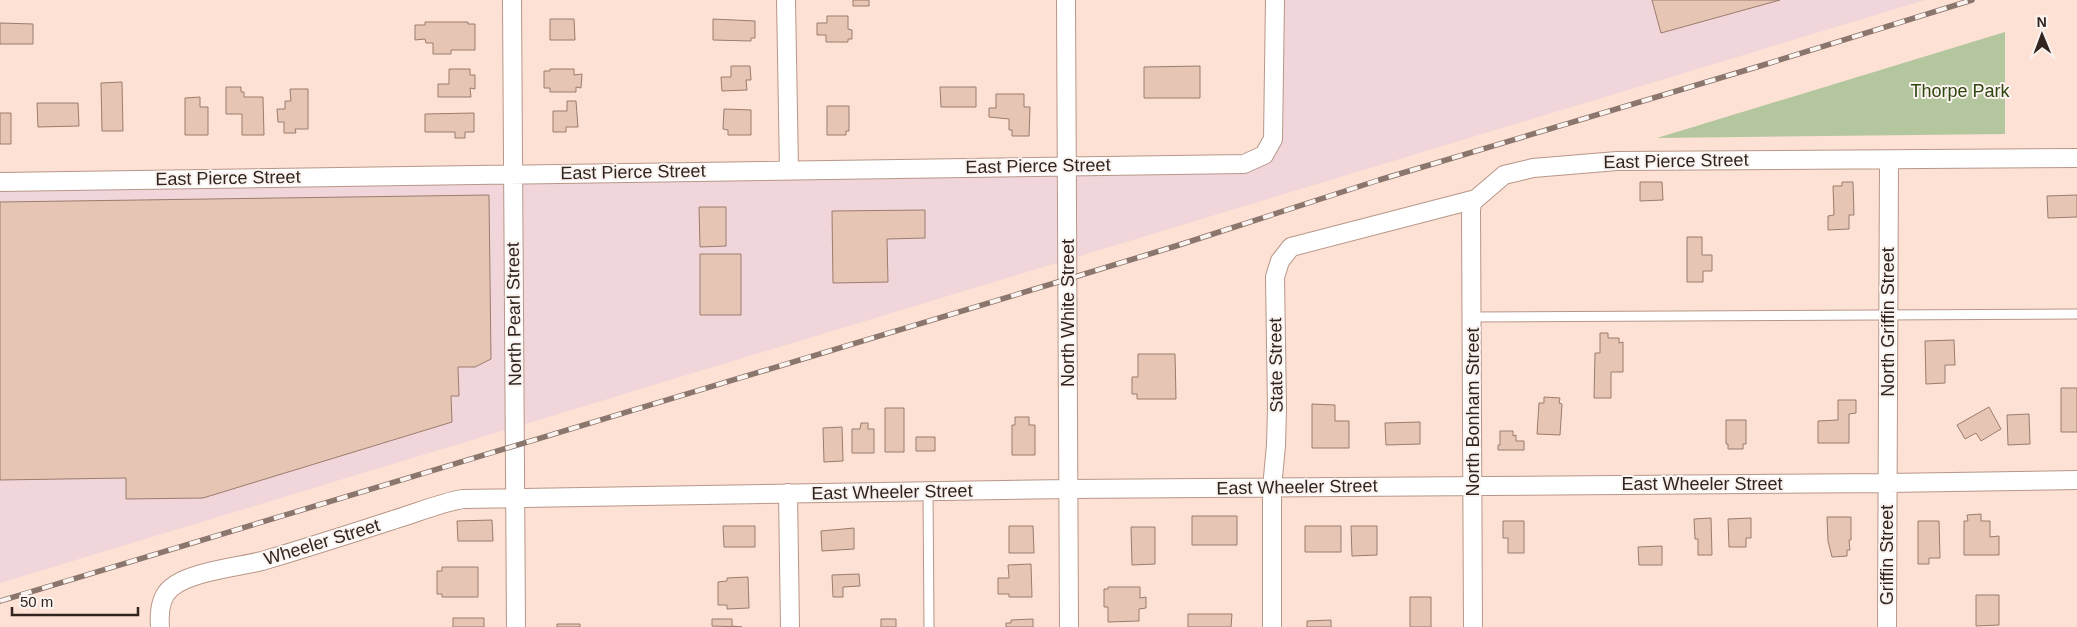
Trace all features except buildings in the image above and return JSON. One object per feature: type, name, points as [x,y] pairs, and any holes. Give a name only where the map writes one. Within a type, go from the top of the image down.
[{"type":"street","name":"North Pearl Street","points":[[512,0],[516,627]]},
{"type":"street","points":[[786,0],[789,170]]},
{"type":"street","name":"North White Street","points":[[1066,0],[1069,627]]},
{"type":"street","name":"East Pierce Street","points":[[0,182],[513,173],[1244,164],[1264,155],[1270,147],[1274,132],[1275,0]]},
{"type":"street","name":"East Pierce Street","points":[[1291,247],[1476,199],[1504,175],[1533,168],[1626,161],[2077,158]]},
{"type":"street","name":"North Griffin Street","points":[[1887,483],[1889,160]]},
{"type":"street","name":"North Bonham Street","points":[[1473,627],[1471,211],[1472,203],[1476,199]]},
{"type":"street","name":"State Street","points":[[1272,627],[1272,488],[1277,418],[1275,277],[1280,260],[1291,247]]},
{"type":"street","name":"East Wheeler Street","points":[[516,498],[1068,489],[2077,480]]},
{"type":"street","name":"Griffin Street","points":[[1887,483],[1887,627]]},
{"type":"street","points":[[788,493],[790,627]]},
{"type":"street","name":"Wheeler Street","points":[[160,627],[159,617],[166,592],[187,579],[261,561],[394,520],[444,502],[463,498],[516,498]]},
{"type":"lane","points":[[1472,317],[2077,314]]},
{"type":"lane","points":[[928,491],[929,627]]},
{"type":"shaded area","points":[[1275,0],[1925,0],[0,583],[0,182],[1264,155]]},
{"type":"green space","name":"Thorpe Park","points":[[2005,32],[2005,134],[1657,138]]},
{"type":"railway","points":[[0,601],[1068,279],[1379,180],[1760,66],[1972,0]]}]
